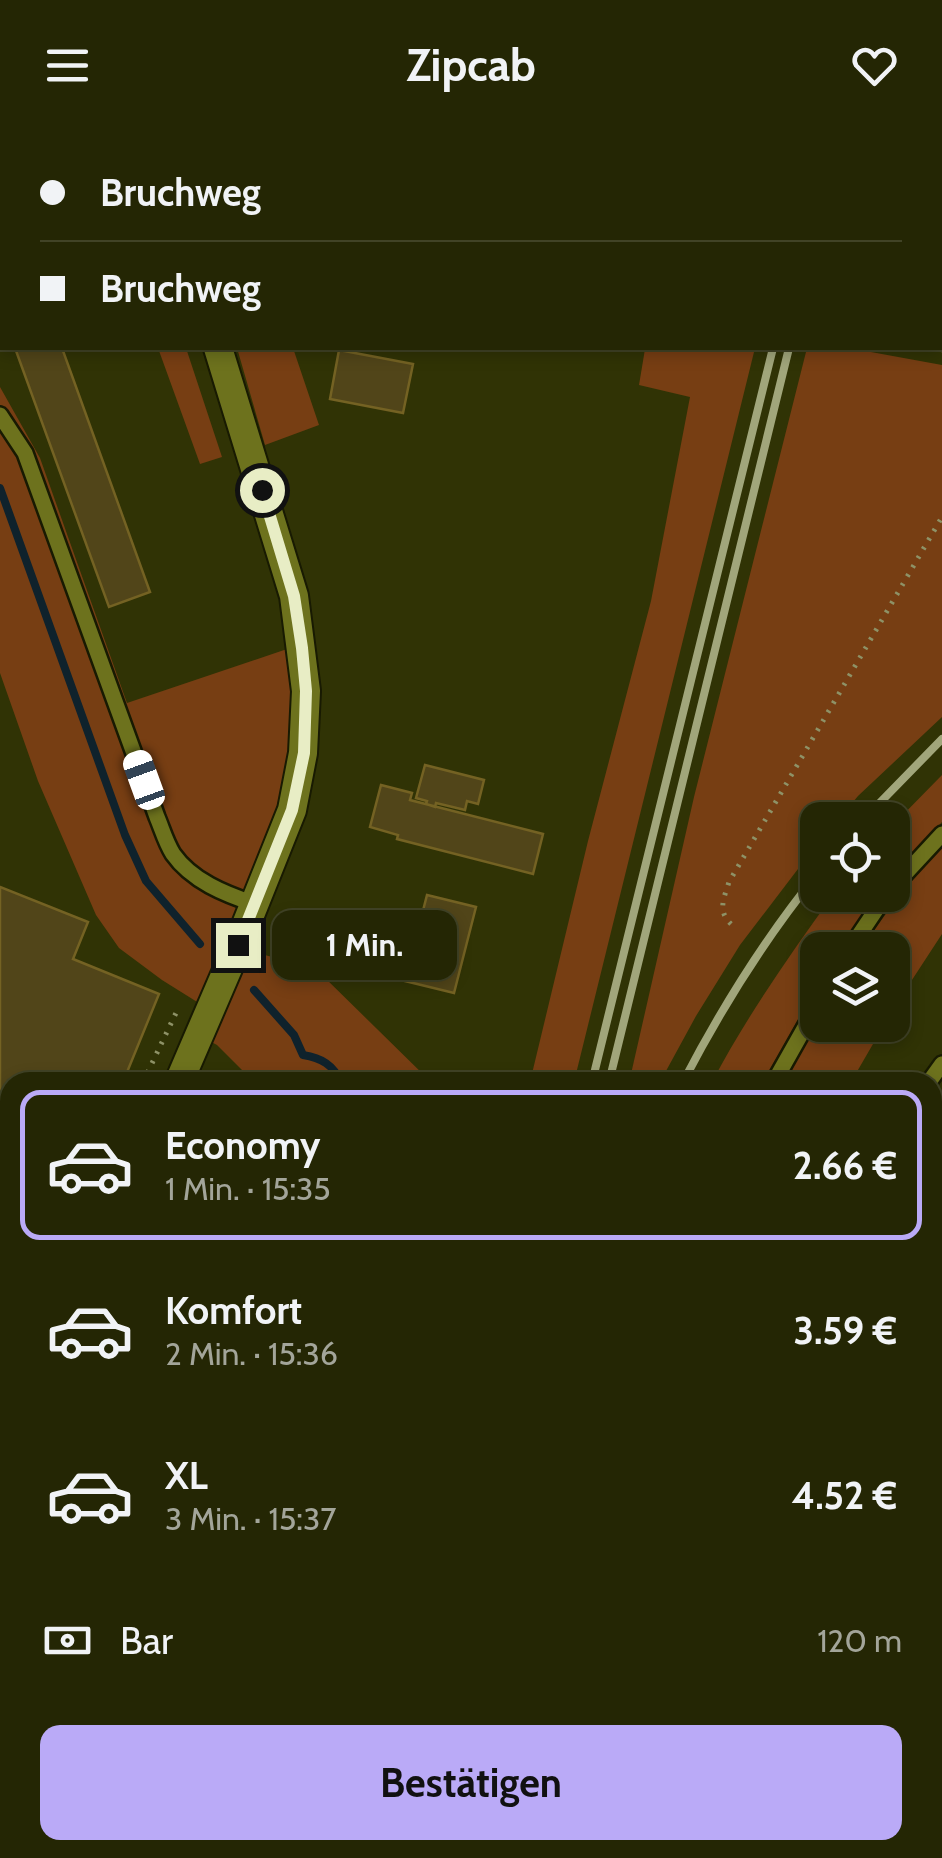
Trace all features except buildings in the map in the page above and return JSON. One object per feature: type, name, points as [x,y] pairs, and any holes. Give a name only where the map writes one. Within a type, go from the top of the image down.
[{"type":"street","points":[[185,1072],[292,810],[304,753],[306,691],[294,596],[219,350]]},
{"type":"lane","points":[[0,414],[25,453],[172,852],[192,875],[230,896],[255,904]]},
{"type":"lane","points":[[910,869],[942,834]]},
{"type":"lane","points":[[780,1072],[800,1036]]},
{"type":"path","points":[[731,924],[721,907],[728,882],[942,518]]},
{"type":"path","points":[[148,1072],[179,1008]]},
{"type":"shaded area","points":[[159,350],[187,350],[222,457],[200,464]]},
{"type":"shaded area","points":[[238,350],[294,350],[319,425],[265,445]]},
{"type":"shaded area","points":[[645,350],[755,350],[576,1072],[532,1072],[651,601],[690,397],[639,385]]},
{"type":"shaded area","points":[[806,350],[860,350],[942,365],[942,717],[853,802],[800,802],[800,866],[740,945],[665,1072],[631,1072],[694,797]]},
{"type":"shaded area","points":[[0,387],[40,458],[127,703],[290,648],[291,707],[286,765],[269,834],[230,946],[321,974],[421,1072],[244,1072],[217,1045],[187,1029],[202,1005],[119,948],[96,915],[38,781],[0,673]]},
{"type":"shaded area","points":[[942,775],[942,822],[910,857],[910,808]]},
{"type":"shaded area","points":[[942,845],[942,934],[910,983],[910,932],[873,932],[887,912],[910,912],[910,883]]},
{"type":"shaded area","points":[[821,912],[865,912],[851,932],[807,932]]},
{"type":"shaded area","points":[[800,942],[800,1016],[769,1072],[718,1072]]},
{"type":"shaded area","points":[[806,1042],[874,1042],[857,1072],[790,1072]]},
{"type":"waterway","points":[[0,488],[125,835],[146,881],[200,944]]},
{"type":"waterway","points":[[254,990],[294,1035],[303,1055],[326,1063],[335,1072]]},
{"type":"railway","points":[[594,1072],[773,350]]},
{"type":"railway","points":[[611,1072],[789,350]]},
{"type":"railway","points":[[881,802],[942,739]]},
{"type":"railway","points":[[689,1072],[745,974],[800,897]]},
{"type":"route","points":[[238,945],[292,810],[304,753],[306,691],[294,596],[262,490]]}]
